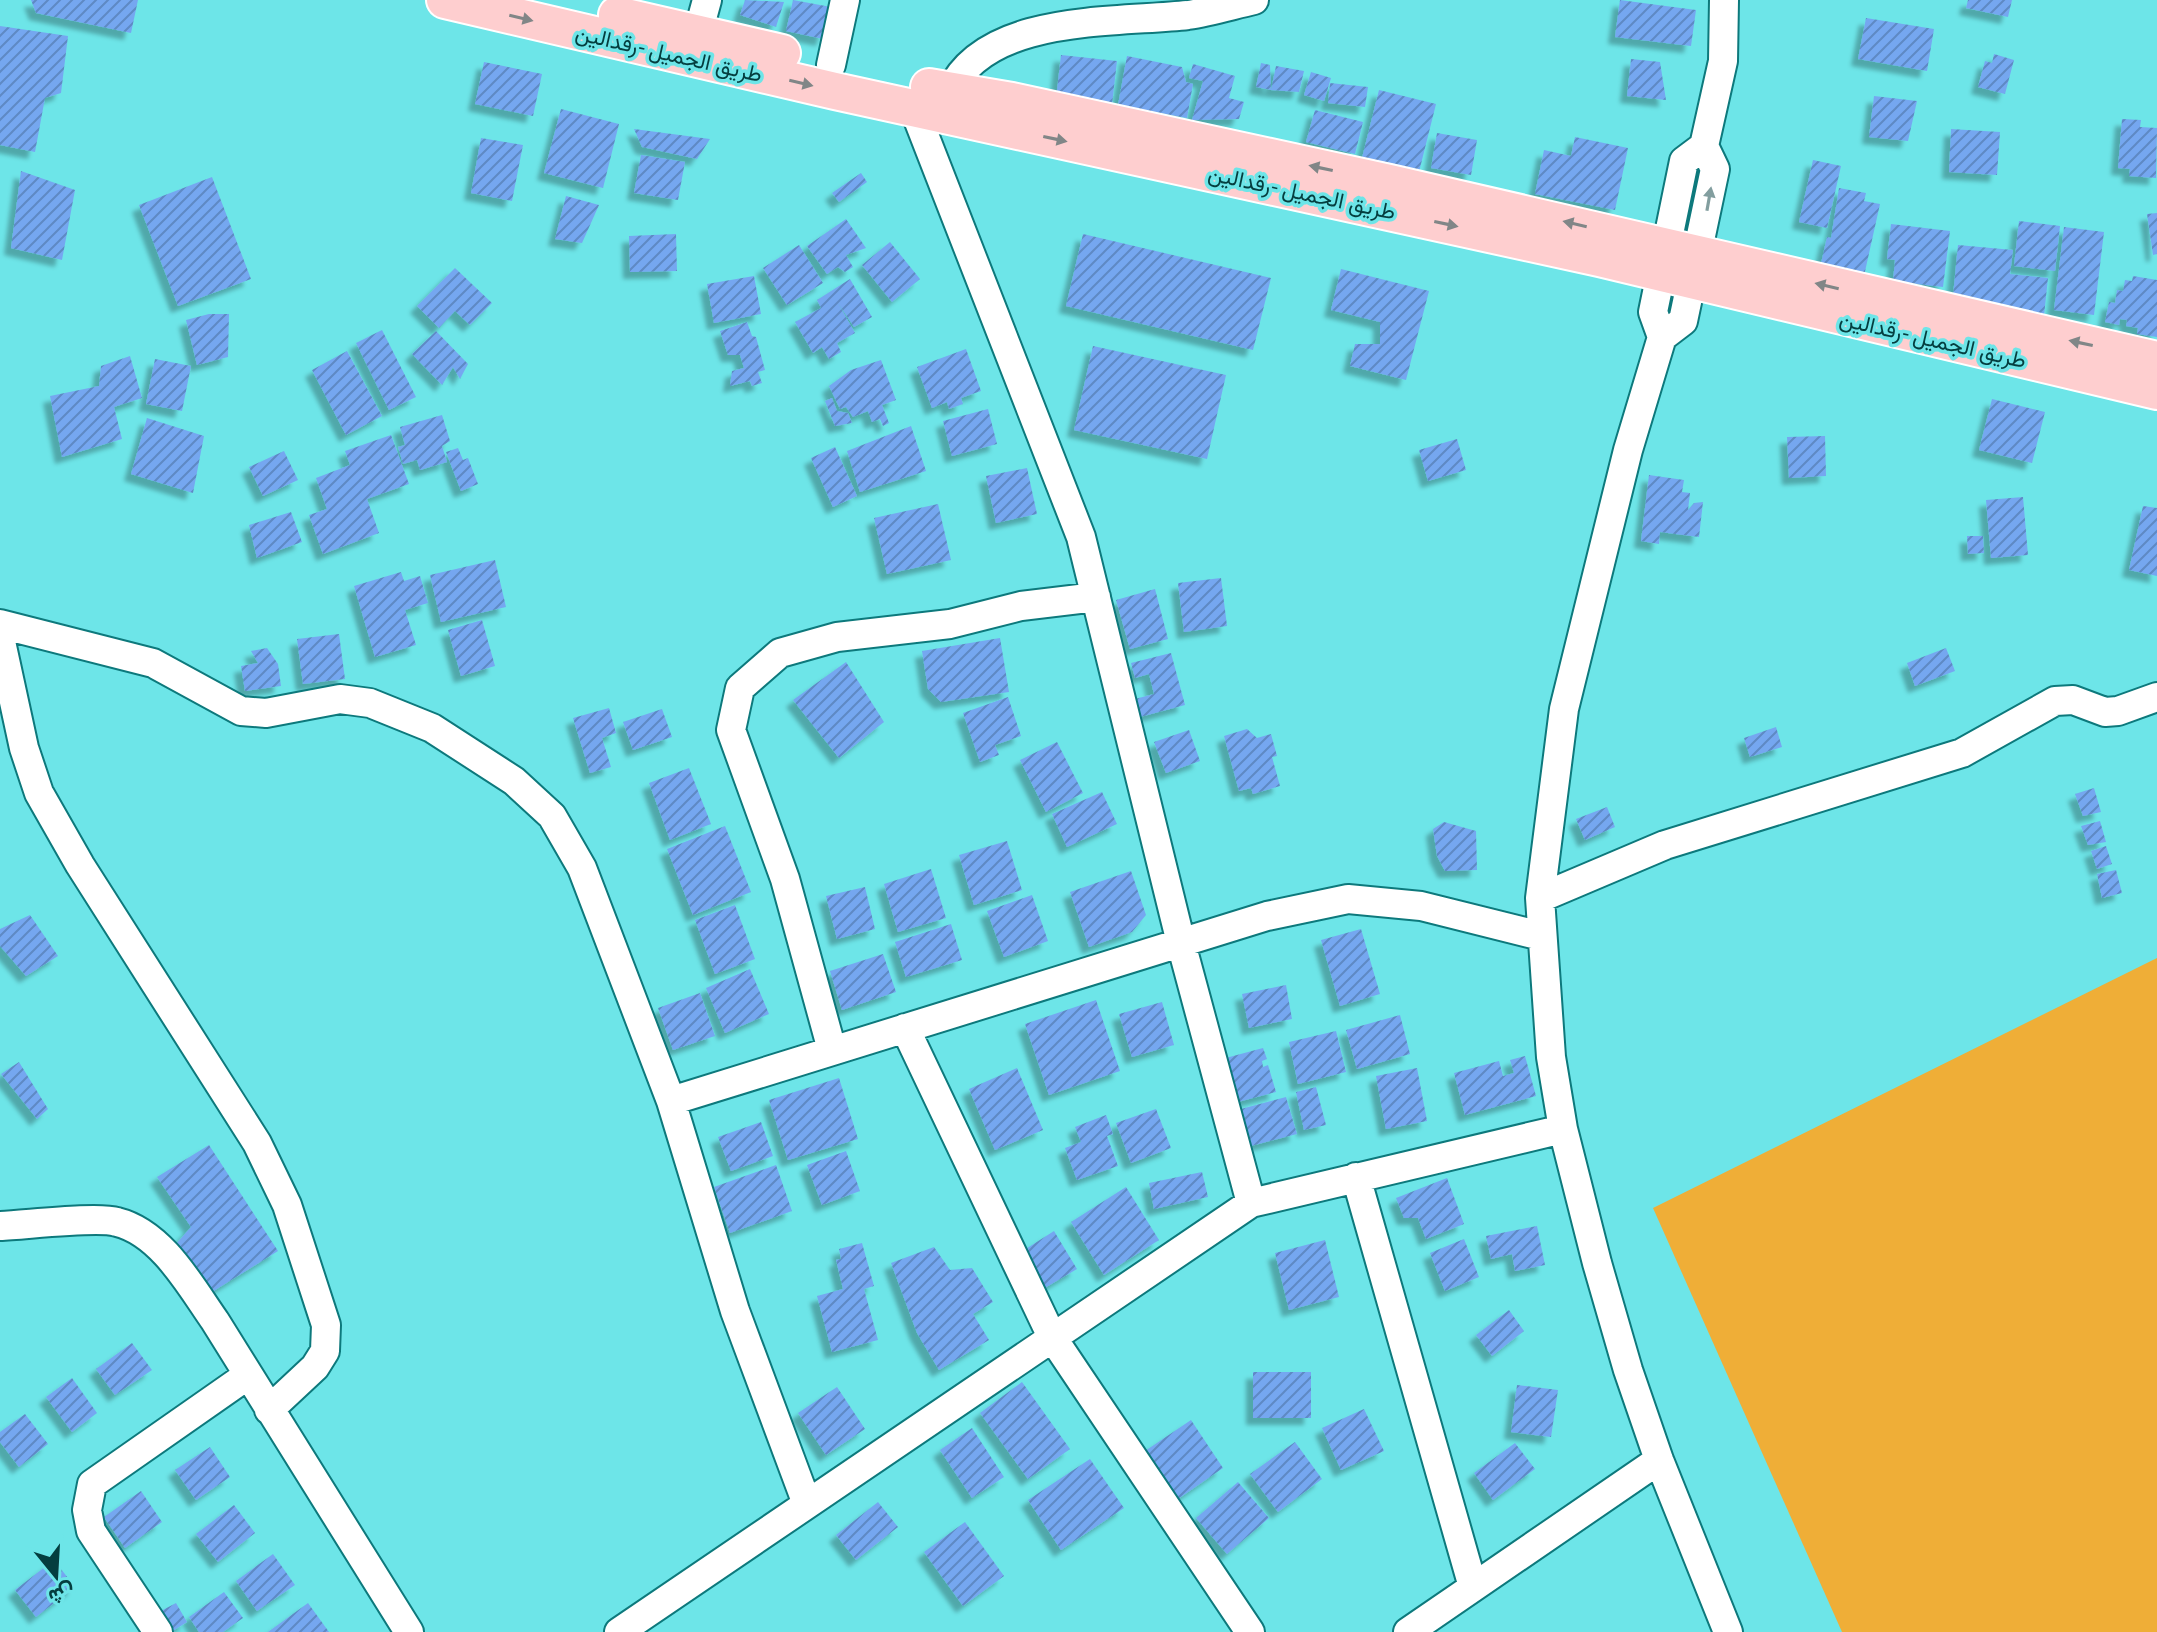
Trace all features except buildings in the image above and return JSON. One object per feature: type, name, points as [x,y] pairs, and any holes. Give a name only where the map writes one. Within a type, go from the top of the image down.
[{"type":"main road","name":"طريق الجميل -رقدالين","points":[[445,0],[914,109],[1570,251],[1679,264],[2157,360]]},
{"type":"main road","name":"طريق الجميل -رقدالين","points":[[551,0],[702,17],[831,65],[950,92],[1174,135],[1679,264],[2157,391]]},
{"type":"street","points":[[831,65],[845,0]]},
{"type":"street","points":[[950,92],[957,75],[980,53],[1039,29],[1254,0]]},
{"type":"street","points":[[1724,0],[1723,61],[1704,146],[1715,169],[1679,264],[1653,312],[1662,337],[1628,450],[1564,709],[1540,898],[1551,1057],[1563,1129],[1628,1370],[1659,1460],[1728,1632]]},
{"type":"street","points":[[914,109],[1081,537],[1181,943],[1251,1203]]},
{"type":"street","points":[[832,1050],[785,879],[731,730],[740,688],[780,653],[837,637],[950,624],[1021,606],[1096,597]]},
{"type":"street","points":[[0,624],[153,663],[241,711],[266,713],[340,699],[370,703],[432,728],[514,781],[552,816],[582,868],[671,1101],[735,1311],[807,1504]]},
{"type":"street","points":[[0,637],[24,748],[39,793],[80,865],[257,1143],[287,1205],[326,1325],[325,1351],[315,1367],[269,1410]]},
{"type":"street","points":[[1540,898],[1665,845],[1962,753],[2055,701],[2073,700],[2105,712],[2118,711],[2157,697]]},
{"type":"street","points":[[671,1101],[1267,916],[1348,899],[1421,906],[1541,936]]},
{"type":"street","points":[[905,1028],[1052,1337],[1250,1632]]},
{"type":"street","points":[[619,1632],[1251,1203],[1563,1129]]},
{"type":"street","points":[[1356,1177],[1473,1587]]},
{"type":"street","points":[[0,1226],[117,1221],[150,1238],[186,1279],[409,1632]]},
{"type":"street","points":[[158,1632],[91,1531],[87,1510],[92,1484],[248,1375]]},
{"type":"street","points":[[1408,1632],[1659,1460]]},
{"type":"shaded area","points":[[2157,958],[2157,1632],[1842,1632],[1653,1208]]}]
